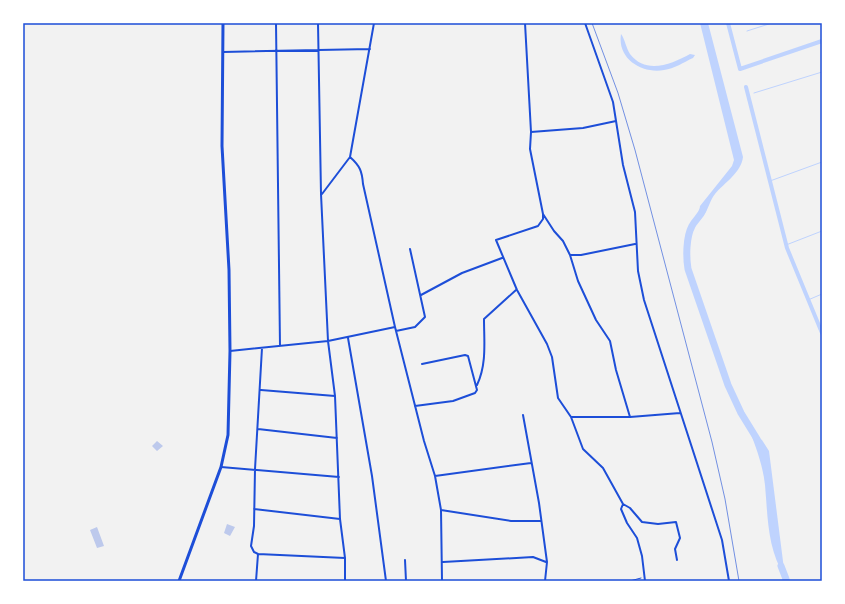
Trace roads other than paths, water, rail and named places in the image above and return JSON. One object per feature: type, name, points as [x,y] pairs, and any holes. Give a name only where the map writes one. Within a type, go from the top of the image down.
[{"type":"main road","points":[[179,581],[221,466],[228,435],[230,351],[229,270],[222,146],[223,23]]},
{"type":"street","points":[[276,23],[280,346]]},
{"type":"street","points":[[318,23],[321,194],[328,341],[335,396],[340,519],[345,558],[345,581]]},
{"type":"street","points":[[321,194],[350,157],[374,23]]},
{"type":"street","points":[[525,23],[531,132],[530,149],[544,214],[549,225],[563,241],[570,255],[578,281],[596,320],[610,341],[616,370],[630,417]]},
{"type":"street","points":[[585,23],[613,102],[623,165],[635,212],[638,272],[644,300],[722,540],[729,581]]},
{"type":"street","points":[[223,52],[370,49]]},
{"type":"street","points":[[531,132],[583,128],[616,121]]},
{"type":"street","points":[[350,157],[360,166],[362,171],[363,184],[395,327],[435,476],[441,510],[443,562],[442,581]]},
{"type":"street","points":[[544,214],[543,219],[538,226],[496,240],[502,258],[517,290],[547,344],[552,357],[558,398],[572,417],[583,449],[603,468],[623,504],[630,508],[642,522],[658,524],[676,522],[680,538],[675,548],[677,560]]},
{"type":"street","points":[[570,255],[581,255],[636,244]]},
{"type":"street","points":[[396,330],[415,327],[422,322],[425,317],[410,249]]},
{"type":"street","points":[[421,296],[462,273],[502,258]]},
{"type":"street","points":[[415,406],[453,401],[475,393],[482,374],[485,358],[484,318],[517,290]]},
{"type":"street","points":[[230,351],[328,341],[395,327]]},
{"type":"street","points":[[348,338],[372,476],[386,581]]},
{"type":"street","points":[[262,348],[261,390],[251,546],[254,552],[258,554],[345,558]]},
{"type":"street","points":[[422,364],[465,355],[468,356],[477,386]]},
{"type":"street","points":[[261,390],[335,396]]},
{"type":"street","points":[[572,417],[630,417],[680,413]]},
{"type":"street","points":[[523,415],[532,463],[546,562],[545,581]]},
{"type":"street","points":[[258,429],[337,438]]},
{"type":"street","points":[[435,476],[532,463]]},
{"type":"street","points":[[221,466],[227,468],[339,477]]},
{"type":"street","points":[[623,504],[621,509],[639,545],[645,581]]},
{"type":"street","points":[[254,508],[340,519]]},
{"type":"street","points":[[441,510],[511,521],[540,521]]},
{"type":"street","points":[[256,581],[258,554]]},
{"type":"street","points":[[443,562],[534,557],[546,562]]},
{"type":"street","points":[[405,560],[406,581]]},
{"type":"water","points":[[700,23],[708,23],[743,157],[742,163],[736,173],[715,194],[704,215],[698,219],[700,206],[732,166],[734,160]]},
{"type":"water","points":[[621,34],[630,54],[636,60],[651,66],[667,64],[690,54],[695,55],[693,58],[671,68],[656,71],[647,70],[633,63],[627,57],[623,51]]},
{"type":"water","points":[[749,429],[762,440],[769,451],[785,577],[775,555],[769,532],[763,471]]},
{"type":"waterway","points":[[728,23],[740,69],[822,41]]},
{"type":"waterway","points":[[747,31],[772,23]]},
{"type":"waterway","points":[[754,93],[822,72]]},
{"type":"waterway","points":[[746,87],[787,248],[822,333]]},
{"type":"waterway","points":[[770,181],[822,162]]},
{"type":"waterway","points":[[703,210],[690,231],[687,253],[688,269],[728,385],[741,413],[757,439]]},
{"type":"waterway","points":[[786,245],[822,231]]},
{"type":"waterway","points":[[808,300],[822,294]]},
{"type":"waterway","points":[[781,566],[786,579]]},
{"type":"railway","points":[[592,23],[618,93],[635,150],[712,442],[725,499],[739,581]]}]
